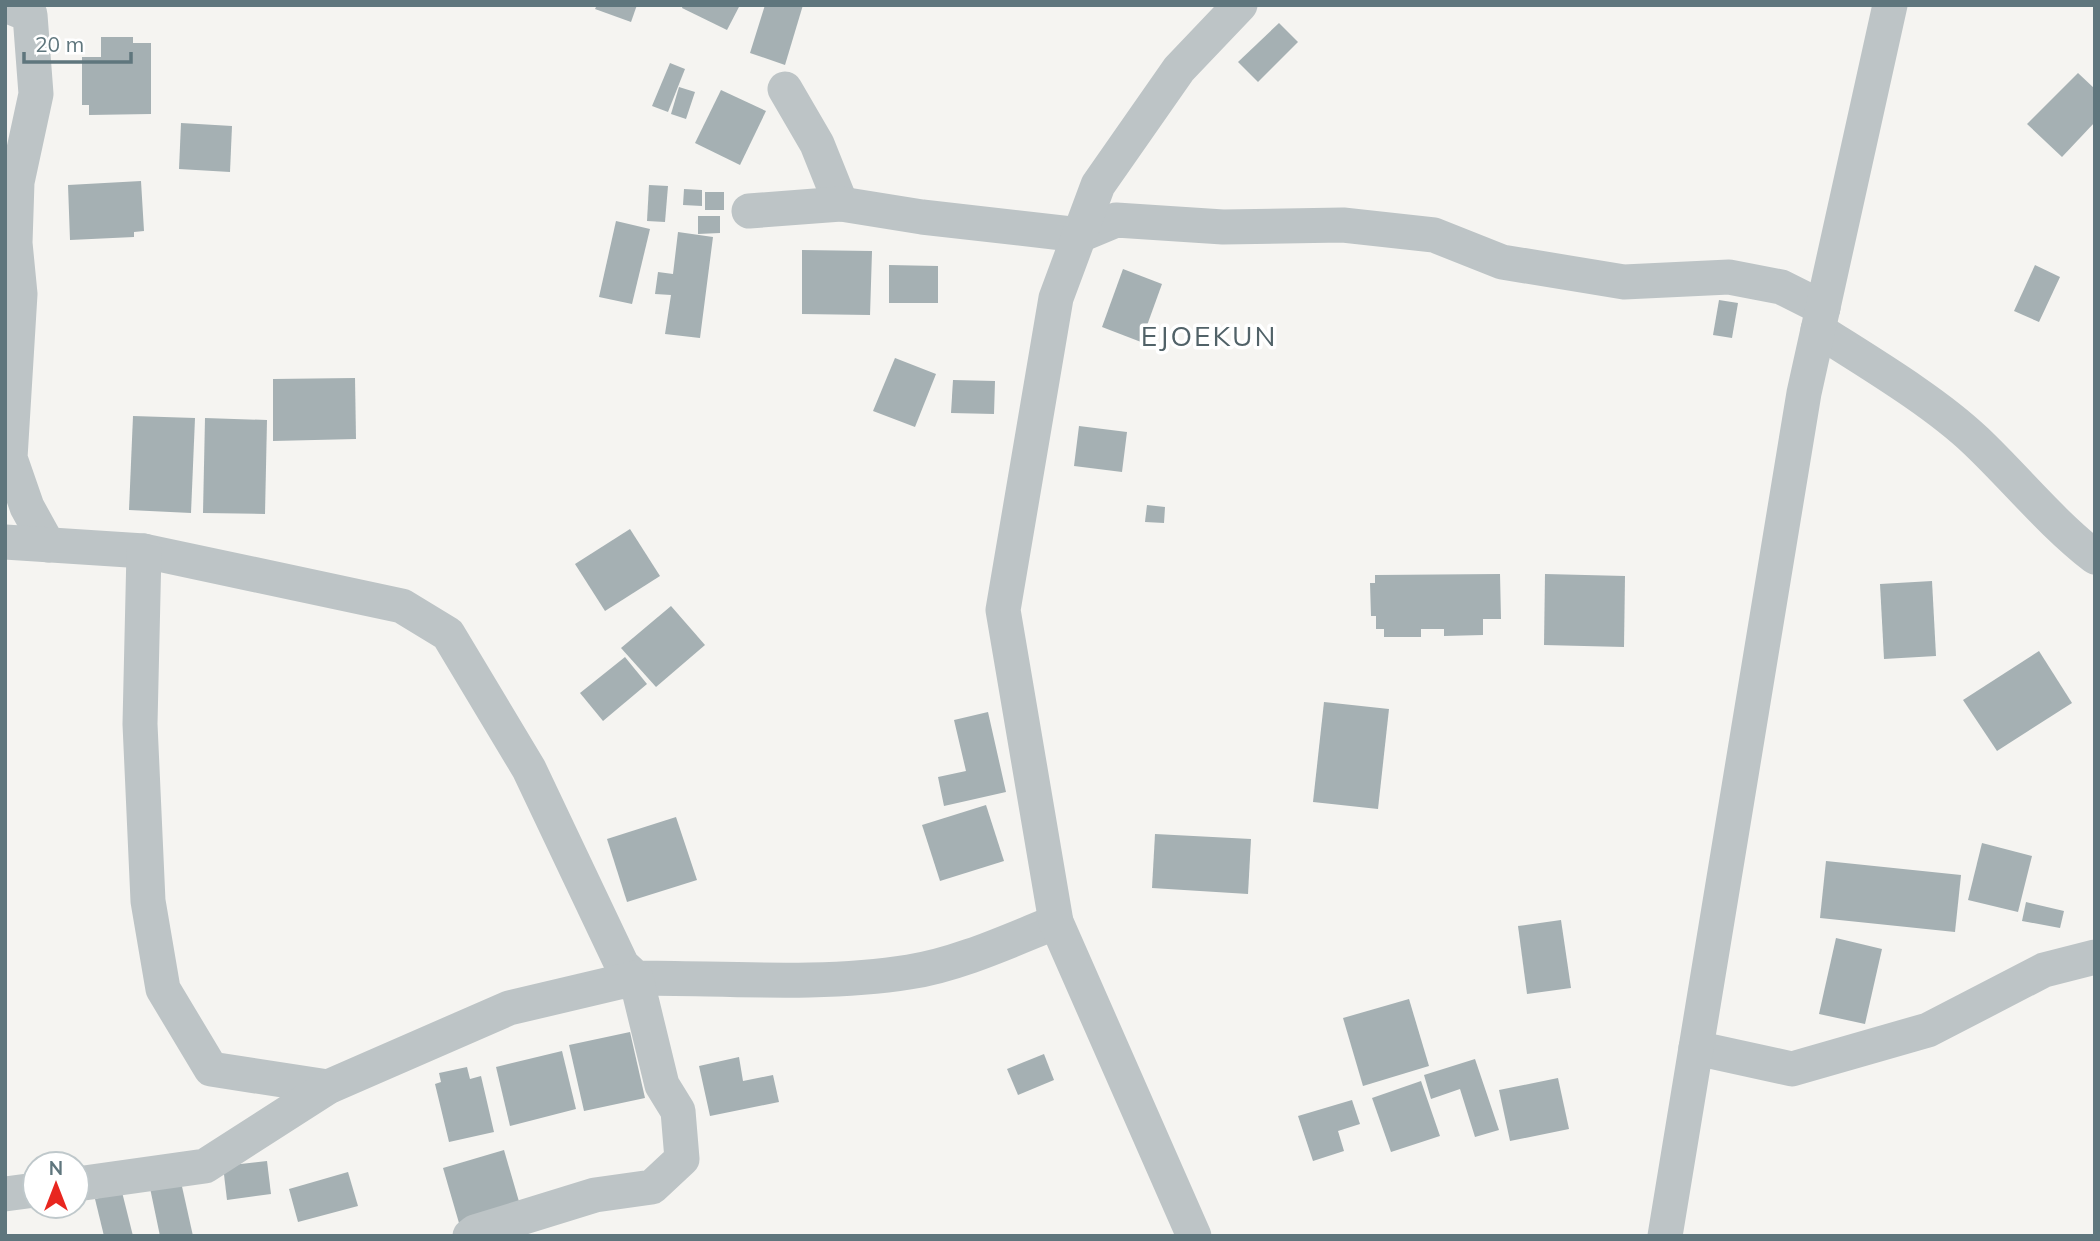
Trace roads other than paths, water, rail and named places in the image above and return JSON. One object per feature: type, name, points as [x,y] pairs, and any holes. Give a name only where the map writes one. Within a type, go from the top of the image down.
[{"type":"street","points":[[5,5],[30,15],[36,94],[17,182],[15,243],[20,294],[10,458],[27,507],[48,545]]},
{"type":"street","points":[[1194,1236],[1056,922],[1003,610],[1056,298],[1098,185],[1179,69],[1240,5]]},
{"type":"street","points":[[1665,1236],[1804,393],[1889,5]]},
{"type":"street","points":[[785,89],[817,145],[841,204]]},
{"type":"street","points":[[748,211],[841,204],[922,217],[1080,235],[1116,220],[1223,227],[1343,225],[1434,235],[1502,262],[1623,282],[1729,277],[1781,287],[1881,370],[1974,439],[2072,540],[2095,557]]},
{"type":"street","points":[[5,542],[144,551],[402,606],[448,634],[529,769],[622,965],[636,978],[662,1085],[678,1111],[682,1159],[652,1186],[596,1195],[470,1236]]},
{"type":"street","points":[[144,551],[140,724],[148,901],[163,989],[211,1069],[328,1087]]},
{"type":"street","points":[[91,1182],[205,1166],[328,1087],[509,1008],[636,978],[836,978],[911,972],[1000,945],[1056,922]]},
{"type":"street","points":[[1696,1048],[1792,1069],[1928,1030],[2045,970],[2095,957]]},
{"type":"district","name":"EJOEKUN","points":[[1209,335]]}]
